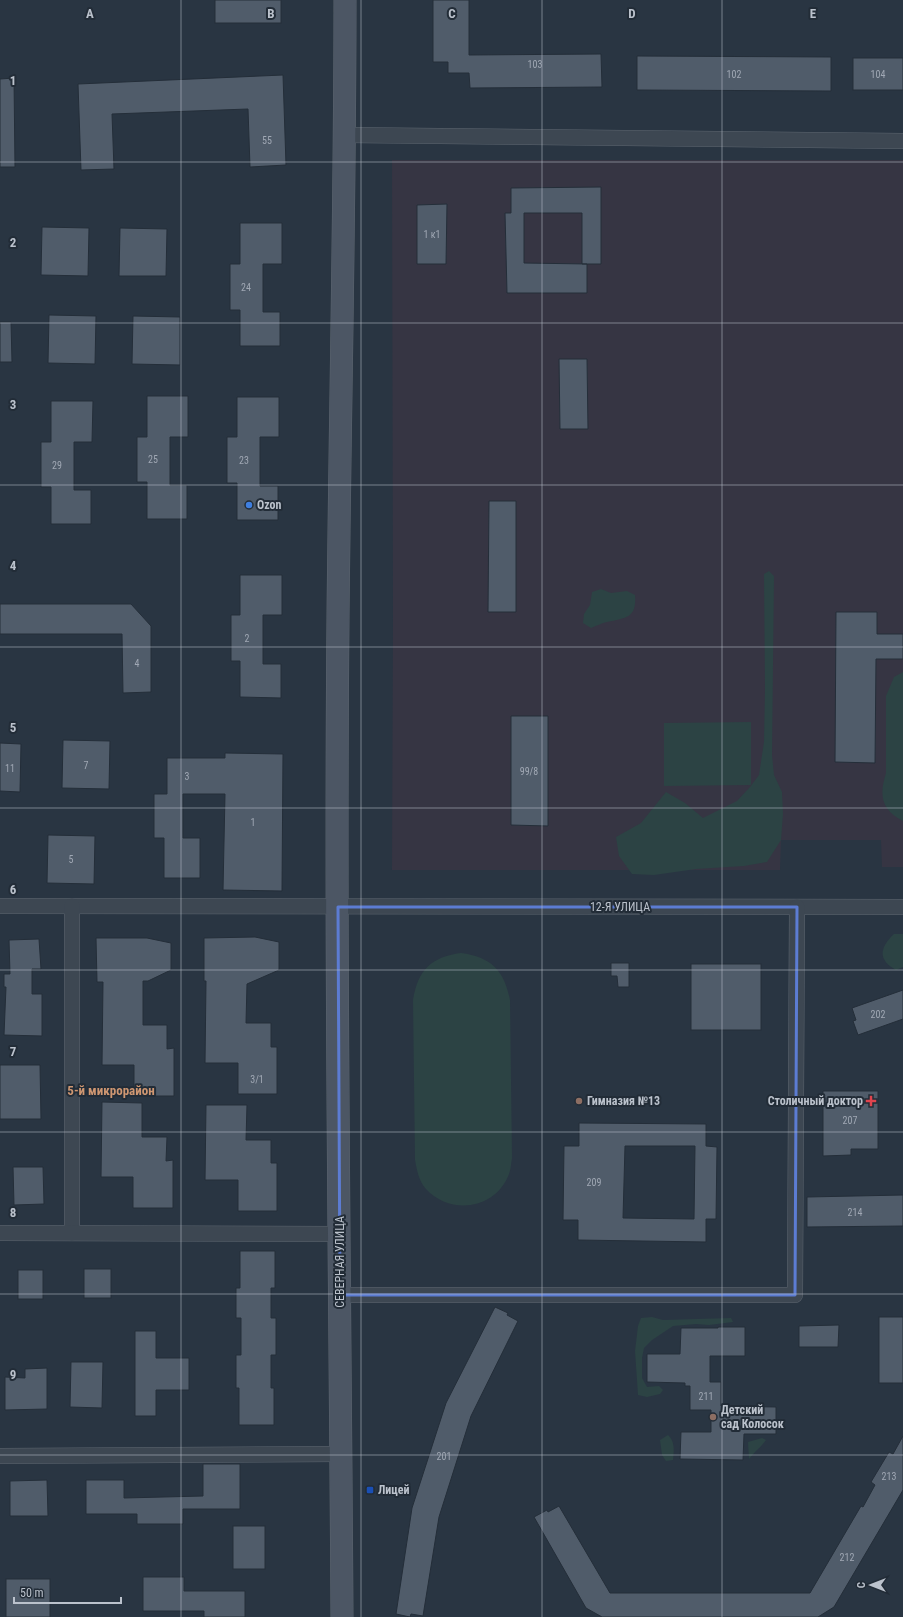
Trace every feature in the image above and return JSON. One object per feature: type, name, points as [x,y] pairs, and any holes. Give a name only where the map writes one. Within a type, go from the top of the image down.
[{"type":"street","name":"СЕВЕРНАЯ УЛИЦА","points":[[342,1617],[338,619],[345,135],[345,0]]},
{"type":"street","points":[[345,135],[903,141]]},
{"type":"street","name":"12-Я УЛИЦА","points":[[0,906],[903,907]]},
{"type":"street","points":[[72,906],[72,1233]]},
{"type":"street","points":[[340,1295],[795,1294],[797,907]]},
{"type":"street","points":[[0,1233],[340,1234]]},
{"type":"street","points":[[0,1456],[341,1454]]},
{"type":"highlighted area","points":[[338,907],[797,907],[795,1295],[340,1295]]},
{"type":"shaded area","points":[[392,160],[903,160],[903,867],[882,867],[881,840],[781,840],[780,870],[392,870]]},
{"type":"green space","points":[[769,571],[774,576],[772,755],[774,775],[782,792],[783,814],[781,840],[767,862],[744,866],[696,869],[654,875],[632,874],[619,856],[616,837],[641,823],[666,792],[685,803],[703,818],[737,801],[759,775],[764,742],[764,574]]},
{"type":"green space","points":[[601,589],[611,593],[627,591],[635,595],[634,608],[632,613],[625,618],[605,622],[591,628],[583,623],[584,614],[590,605],[592,592]]},
{"type":"green space","points":[[903,672],[903,821],[896,817],[886,807],[883,788],[886,773],[886,696],[894,677]]},
{"type":"green space","points":[[751,722],[751,785],[664,786],[664,723]]},
{"type":"green space","points":[[894,934],[903,934],[903,967],[896,970],[886,962],[883,954],[885,944]]},
{"type":"green space","points":[[461,953],[480,958],[494,967],[500,973],[504,981],[510,1000],[511,1168],[503,1186],[494,1195],[484,1201],[472,1205],[448,1203],[436,1198],[426,1189],[420,1179],[415,1160],[413,1000],[415,990],[422,973],[434,962],[451,955]]},
{"type":"green space","points":[[652,1317],[663,1320],[731,1318],[733,1322],[709,1325],[696,1324],[673,1326],[652,1340],[644,1348],[642,1358],[642,1378],[647,1387],[659,1386],[663,1390],[660,1394],[647,1397],[638,1395],[635,1351],[638,1326],[641,1318]]},
{"type":"green space","points":[[668,1435],[674,1446],[674,1453],[673,1460],[666,1461],[662,1455],[660,1440]]},
{"type":"green space","points":[[762,1438],[766,1440],[749,1459],[748,1442]]},
{"type":"building","points":[[215,0],[281,0],[281,23],[215,23]]},
{"type":"building","points":[[433,0],[469,0],[469,55],[601,54],[602,87],[470,88],[469,73],[448,73],[448,62],[433,62]]},
{"type":"building","points":[[637,56],[831,57],[831,91],[637,90]]},
{"type":"building","points":[[853,58],[903,58],[903,90],[853,90]]},
{"type":"building","points":[[283,75],[286,165],[250,167],[248,109],[112,114],[114,169],[81,170],[78,84]]},
{"type":"building","points":[[14,78],[15,167],[0,167],[0,79]]},
{"type":"building","points":[[601,187],[601,264],[587,264],[587,293],[507,293],[505,213],[511,213],[511,188]],"holes":[[[524,213],[582,213],[582,264],[524,263]]]},
{"type":"building","points":[[447,204],[446,264],[417,264],[417,205]]},
{"type":"building","points":[[240,223],[282,223],[282,264],[263,264],[263,312],[280,312],[280,346],[240,346],[240,310],[230,310],[230,264],[240,264]]},
{"type":"building","points":[[42,227],[89,228],[88,276],[41,275]]},
{"type":"building","points":[[120,228],[167,229],[166,276],[119,276]]},
{"type":"building","points":[[49,315],[96,316],[95,364],[48,363]]},
{"type":"building","points":[[133,316],[180,317],[180,365],[132,364]]},
{"type":"building","points":[[0,322],[11,322],[12,362],[0,362]]},
{"type":"building","points":[[559,359],[587,359],[588,429],[560,429]]},
{"type":"building","points":[[147,396],[188,396],[188,437],[170,437],[170,485],[187,485],[187,519],[147,519],[147,482],[137,482],[137,437],[147,437]]},
{"type":"building","points":[[237,397],[279,397],[279,437],[260,437],[260,486],[278,486],[278,520],[237,520],[237,483],[227,483],[227,437],[237,437]]},
{"type":"building","points":[[51,401],[93,401],[92,442],[74,442],[74,490],[91,490],[91,524],[51,524],[51,487],[41,487],[41,442],[51,442]]},
{"type":"building","points":[[489,501],[516,501],[516,612],[488,612]]},
{"type":"building","points":[[240,575],[282,575],[282,615],[263,615],[263,664],[281,664],[281,698],[240,697],[240,661],[231,661],[231,615],[240,615]]},
{"type":"building","points":[[0,604],[131,604],[151,626],[151,692],[123,693],[122,634],[0,634]]},
{"type":"building","points":[[836,612],[877,612],[877,634],[903,634],[903,659],[876,659],[875,763],[835,762]]},
{"type":"building","points":[[511,716],[548,716],[548,826],[511,825]]},
{"type":"building","points":[[63,740],[110,741],[109,789],[62,788]]},
{"type":"building","points":[[0,743],[21,744],[20,792],[0,791]]},
{"type":"building","points":[[225,753],[283,754],[282,891],[223,890],[225,794],[183,794],[183,838],[200,838],[200,878],[164,878],[164,838],[154,838],[154,794],[167,794],[167,758],[225,758]]},
{"type":"building","points":[[48,835],[95,836],[94,884],[47,883]]},
{"type":"building","points":[[255,937],[279,942],[279,970],[247,984],[246,1023],[271,1023],[271,1047],[277,1047],[277,1094],[238,1094],[238,1063],[205,1063],[206,981],[204,981],[204,938]]},
{"type":"building","points":[[96,938],[147,938],[171,943],[171,970],[148,981],[143,981],[143,1025],[167,1025],[167,1049],[174,1048],[174,1096],[134,1096],[134,1065],[102,1065],[103,982],[97,982]]},
{"type":"building","points":[[39,939],[41,969],[32,969],[32,994],[42,994],[42,1036],[4,1035],[6,987],[4,987],[4,974],[10,974],[9,940]]},
{"type":"building","points":[[611,963],[629,963],[629,987],[618,987],[617,976],[611,976]]},
{"type":"building","points":[[691,964],[761,964],[761,1030],[691,1030]]},
{"type":"building","points":[[903,990],[903,1019],[858,1035],[853,1021],[856,1020],[852,1008]]},
{"type":"building","points":[[0,1065],[40,1065],[41,1119],[0,1119]]},
{"type":"building","points":[[823,1091],[878,1091],[878,1149],[851,1149],[851,1155],[823,1156]]},
{"type":"building","points":[[102,1102],[142,1103],[142,1137],[167,1137],[166,1161],[173,1160],[173,1208],[133,1208],[133,1177],[101,1177]]},
{"type":"building","points":[[206,1105],[247,1105],[246,1140],[271,1140],[271,1163],[277,1163],[277,1211],[238,1211],[238,1180],[205,1180]]},
{"type":"building","points":[[579,1123],[706,1124],[706,1146],[717,1147],[716,1219],[706,1219],[706,1242],[578,1240],[578,1220],[563,1220],[564,1146],[579,1146]],"holes":[[[625,1146],[695,1146],[694,1219],[623,1218]]]},
{"type":"building","points":[[13,1167],[43,1167],[44,1204],[14,1205]]},
{"type":"building","points":[[903,1195],[903,1226],[807,1227],[807,1197]]},
{"type":"building","points":[[240,1251],[275,1251],[275,1288],[271,1288],[271,1318],[276,1318],[276,1355],[271,1355],[271,1388],[274,1388],[274,1425],[239,1425],[239,1388],[236,1388],[236,1355],[241,1355],[241,1318],[236,1318],[236,1288],[240,1288]]},
{"type":"building","points":[[84,1269],[111,1269],[111,1298],[84,1298]]},
{"type":"building","points":[[18,1270],[43,1270],[43,1299],[18,1299]]},
{"type":"building","points":[[495,1307],[508,1313],[507,1315],[518,1321],[471,1416],[439,1517],[423,1616],[411,1614],[410,1617],[396,1614],[412,1508],[446,1403]]},
{"type":"building","points":[[879,1317],[903,1317],[903,1383],[879,1383]]},
{"type":"building","points":[[839,1325],[838,1347],[799,1347],[799,1326]]},
{"type":"building","points":[[745,1327],[745,1356],[710,1356],[710,1382],[721,1382],[721,1406],[776,1407],[776,1434],[744,1434],[743,1460],[680,1459],[681,1432],[711,1432],[711,1410],[690,1410],[690,1386],[685,1386],[685,1383],[647,1382],[647,1354],[680,1354],[681,1328]]},
{"type":"building","points":[[135,1331],[156,1331],[156,1358],[189,1358],[189,1390],[156,1390],[156,1416],[135,1416]]},
{"type":"building","points":[[71,1362],[103,1362],[102,1408],[70,1407]]},
{"type":"building","points":[[47,1368],[47,1409],[5,1410],[5,1377],[25,1378],[25,1369]]},
{"type":"building","points":[[903,1436],[903,1490],[834,1607],[818,1617],[602,1617],[586,1608],[534,1517],[559,1506],[610,1593],[810,1593],[861,1506],[863,1507],[875,1485],[871,1482],[889,1452],[893,1454]]},
{"type":"building","points":[[203,1464],[240,1464],[240,1509],[183,1509],[183,1524],[137,1524],[137,1514],[86,1514],[86,1480],[124,1480],[124,1498],[203,1496]]},
{"type":"building","points":[[47,1480],[48,1516],[10,1516],[10,1481]]},
{"type":"building","points":[[233,1526],[265,1526],[265,1569],[233,1569]]},
{"type":"building","points":[[143,1577],[184,1577],[184,1591],[245,1591],[245,1617],[204,1617],[204,1611],[143,1611]]},
{"type":"building","points":[[6,1579],[50,1579],[50,1617],[6,1617]]},
{"type":"place","name":"Ozon","points":[[249,505]]},
{"type":"place","name":"Гимназия №13","points":[[579,1101]]},
{"type":"place","name":"Столичный доктор","points":[[871,1101]]},
{"type":"place","name":"Детский сад Колосок","points":[[713,1417]]},
{"type":"place","name":"Лицей","points":[[370,1490]]},
{"type":"district","name":"5-й микрорайон","points":[[111,1090]]}]
